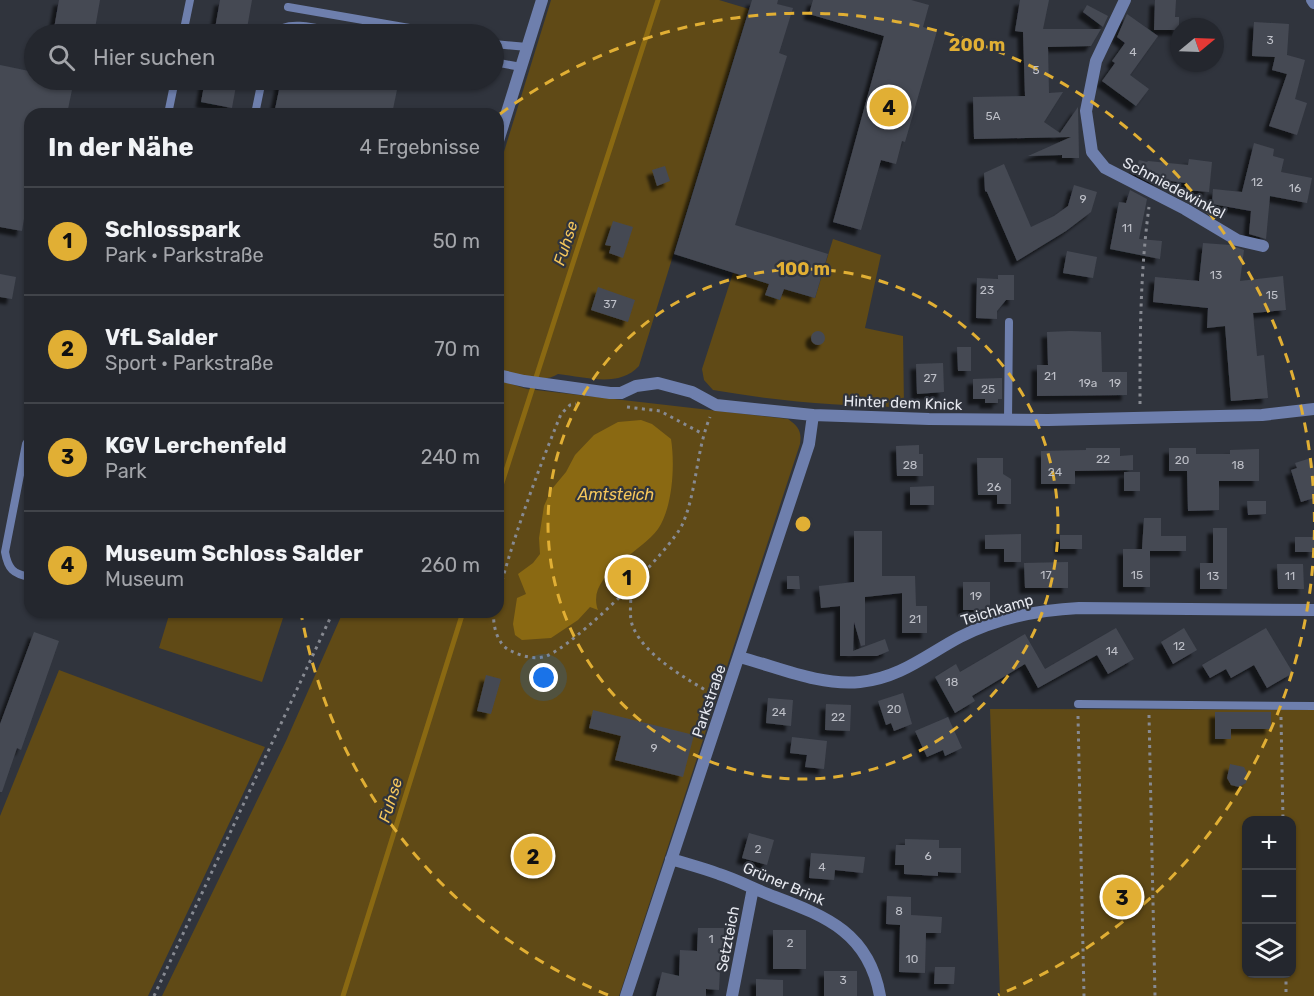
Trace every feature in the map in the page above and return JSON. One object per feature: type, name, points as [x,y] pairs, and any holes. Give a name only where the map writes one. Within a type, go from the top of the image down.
[{"type":"street","points":[[504,122],[542,0]]},
{"type":"street","name":"Schmiedewinkel","points":[[1125,0],[1096,61],[1086,111],[1092,152],[1105,168],[1185,209],[1237,240],[1263,246]]},
{"type":"street","name":"Hinter dem Knick","points":[[504,376],[610,393],[621,393],[636,386],[658,383],[692,393],[716,405],[813,415],[1008,420],[1262,416],[1314,409]]},
{"type":"street","name":"Parkstraße","points":[[626,996],[809,444],[813,415]]},
{"type":"street","name":"Teichkamp","points":[[739,657],[820,679],[860,682],[897,674],[978,629],[1040,611],[1079,608],[1314,610]]},
{"type":"street","name":"Grüner Brink","points":[[671,859],[721,874],[829,920],[846,933],[871,964],[880,996]]},
{"type":"street","name":"Setzteich","points":[[732,996],[753,888]]},
{"type":"lane","points":[[185,24],[190,0]]},
{"type":"lane","points":[[288,6],[388,24]]},
{"type":"lane","points":[[504,45],[527,47]]},
{"type":"lane","points":[[504,64],[521,67]]},
{"type":"lane","points":[[169,108],[173,90]]},
{"type":"lane","points":[[256,108],[259,90]]},
{"type":"lane","points":[[1008,322],[1008,420]]},
{"type":"lane","points":[[24,454],[5,552],[7,565],[15,574],[24,576]]},
{"type":"lane","points":[[1078,704],[1314,706]]},
{"type":"path","points":[[1140,402],[1139,320],[1144,239],[1151,193]]},
{"type":"path","points":[[504,573],[531,488],[561,414],[570,405],[579,404]]},
{"type":"path","points":[[493,618],[497,635],[506,649],[522,656],[544,657],[558,650],[652,565],[682,525],[704,434],[660,411],[619,406]]},
{"type":"path","points":[[631,585],[632,626],[641,641],[677,672],[725,701]]},
{"type":"path","points":[[154,996],[330,618]]},
{"type":"path","points":[[1078,704],[1084,996]]},
{"type":"path","points":[[1149,705],[1155,996]]},
{"type":"path","points":[[1281,705],[1283,816]]},
{"type":"path","points":[[1286,978],[1286,996]]},
{"type":"shaded area","points":[[551,0],[719,0],[749,9],[639,366],[631,373],[612,379],[591,379],[558,374],[552,377],[537,378],[504,371],[504,152]]},
{"type":"shaded area","points":[[833,239],[881,255],[865,328],[903,336],[904,407],[808,402],[713,390],[704,380],[702,369],[733,273],[769,284],[766,295],[780,300],[784,289],[815,298]]},
{"type":"shaded area","points":[[504,382],[527,389],[788,419],[797,427],[800,432],[800,444],[619,996],[162,996],[286,741],[340,618],[504,618]]},
{"type":"shaded area","points":[[168,618],[283,618],[262,682],[159,648]]},
{"type":"shaded area","points":[[59,670],[265,747],[148,996],[0,996],[0,816]]},
{"type":"shaded area","points":[[990,709],[1314,710],[1314,996],[1000,996]]},
{"type":"water","name":"Amtsteich","points":[[641,420],[652,424],[671,439],[672,485],[663,520],[650,538],[607,575],[596,597],[598,610],[590,607],[578,620],[551,638],[522,640],[515,635],[513,624],[517,598],[526,594],[518,574],[533,563],[540,554],[539,538],[544,506],[551,490],[566,472],[575,455],[594,435],[618,422]]},
{"type":"building","points":[[59,0],[100,0],[96,24],[55,24]]},
{"type":"building","points":[[220,0],[252,0],[248,24],[216,24]]},
{"type":"building","points":[[752,0],[778,0],[777,4],[793,8],[779,53],[787,56],[735,225],[828,254],[815,298],[784,289],[780,300],[765,295],[769,284],[674,254]]},
{"type":"building","points":[[813,0],[911,0],[929,5],[923,27],[937,31],[905,142],[902,141],[896,164],[881,160],[861,230],[833,222],[884,36],[809,14]]},
{"type":"building","points":[[1020,0],[1049,0],[1043,29],[1101,29],[1091,46],[1048,47],[1049,93],[1063,92],[1044,122],[1060,133],[1078,107],[1079,158],[1062,158],[1062,155],[1028,156],[1071,137],[974,139],[973,97],[1025,96],[1023,32],[1015,31]]},
{"type":"building","points":[[1155,0],[1176,0],[1175,17],[1179,18],[1170,18],[1170,30],[1154,30]]},
{"type":"building","points":[[1087,5],[1108,16],[1103,27],[1083,12]]},
{"type":"building","points":[[1127,14],[1158,36],[1130,75],[1149,89],[1136,106],[1102,81],[1115,63],[1112,61],[1125,43],[1117,37]]},
{"type":"building","points":[[1254,22],[1289,24],[1287,55],[1305,60],[1295,99],[1307,103],[1297,135],[1269,126],[1287,74],[1272,70],[1275,57],[1252,56]]},
{"type":"building","points":[[0,65],[24,70],[24,90],[72,90],[68,108],[24,108],[22,231],[0,227]]},
{"type":"building","points":[[203,90],[235,90],[232,108],[201,102]]},
{"type":"building","points":[[279,90],[397,90],[393,108],[275,108]]},
{"type":"building","points":[[1254,143],[1274,149],[1273,156],[1284,159],[1281,172],[1312,178],[1307,203],[1270,196],[1266,239],[1249,234],[1251,211],[1212,204],[1213,189],[1242,192]]},
{"type":"building","points":[[1189,159],[1212,162],[1209,192],[1186,190],[1186,183],[1155,179],[1153,184],[1134,174],[1139,160],[1188,165]]},
{"type":"building","points":[[1004,164],[1031,227],[1068,206],[1074,185],[1097,192],[1091,212],[1066,231],[1017,261],[985,191],[984,173]]},
{"type":"building","points":[[665,166],[670,181],[657,186],[652,170]]},
{"type":"building","points":[[1130,190],[1147,199],[1139,239],[1162,241],[1160,259],[1110,249],[1119,202],[1126,203]]},
{"type":"building","points":[[613,221],[633,227],[623,258],[609,253],[611,246],[605,245]]},
{"type":"building","points":[[1203,243],[1230,245],[1244,250],[1240,281],[1283,276],[1286,310],[1253,313],[1257,356],[1264,355],[1268,398],[1231,401],[1225,326],[1207,328],[1208,308],[1153,302],[1155,277],[1199,281]]},
{"type":"building","points":[[1067,251],[1097,257],[1093,278],[1063,273]]},
{"type":"building","points":[[0,274],[16,277],[12,299],[0,297]]},
{"type":"building","points":[[998,275],[1014,275],[1014,300],[1006,300],[997,311],[997,319],[976,318],[977,278],[998,279]]},
{"type":"building","points":[[598,287],[635,300],[628,322],[591,310]]},
{"type":"building","points":[[818,331],[823,333],[825,338],[823,343],[818,345],[813,343],[811,338],[813,333]]},
{"type":"building","points":[[1047,332],[1101,332],[1102,372],[1127,372],[1127,395],[1037,396],[1037,365],[1048,365]]},
{"type":"building","points":[[957,347],[971,347],[971,371],[958,371]]},
{"type":"building","points":[[943,363],[944,392],[917,394],[916,364]]},
{"type":"building","points":[[1002,378],[1002,399],[998,399],[998,403],[985,403],[985,399],[973,399],[973,379]]},
{"type":"building","points":[[919,445],[919,454],[923,454],[923,476],[897,476],[896,446]]},
{"type":"building","points":[[1086,448],[1120,448],[1120,456],[1133,455],[1133,470],[1075,471],[1075,484],[1041,484],[1041,451],[1086,450]]},
{"type":"building","points":[[1169,448],[1196,448],[1196,454],[1230,454],[1230,450],[1259,449],[1259,481],[1219,481],[1219,510],[1188,511],[1187,471],[1169,471]]},
{"type":"building","points":[[977,458],[1003,458],[1003,474],[1011,479],[1011,504],[997,504],[997,495],[978,495]]},
{"type":"building","points":[[1311,458],[1314,467],[1314,498],[1301,502],[1291,470],[1297,468],[1295,463]]},
{"type":"building","points":[[1124,472],[1140,472],[1140,491],[1124,491]]},
{"type":"building","points":[[934,486],[934,505],[910,505],[910,487]]},
{"type":"building","points":[[1247,501],[1266,501],[1266,514],[1248,515]]},
{"type":"building","points":[[1144,518],[1161,518],[1161,536],[1186,536],[1186,551],[1150,551],[1150,587],[1123,587],[1123,549],[1142,549]]},
{"type":"building","points":[[1213,528],[1227,528],[1227,589],[1200,589],[1200,563],[1213,563]]},
{"type":"building","points":[[854,531],[882,531],[882,576],[915,576],[916,606],[927,606],[927,633],[902,633],[902,593],[865,597],[865,645],[861,646],[854,622],[853,651],[885,639],[889,651],[877,656],[840,656],[840,606],[821,608],[819,586],[854,582]]},
{"type":"building","points":[[1021,534],[1021,562],[1004,562],[1004,549],[985,549],[985,535]]},
{"type":"building","points":[[1060,535],[1082,535],[1082,549],[1060,549]]},
{"type":"building","points":[[1295,537],[1314,537],[1314,552],[1295,552]]},
{"type":"building","points":[[1068,562],[1068,588],[1025,588],[1024,563]]},
{"type":"building","points":[[1277,564],[1303,564],[1304,589],[1278,589]]},
{"type":"building","points":[[787,576],[799,576],[800,589],[787,589]]},
{"type":"building","points":[[963,582],[990,582],[990,610],[963,610]]},
{"type":"building","points":[[1116,628],[1134,659],[1108,674],[1097,655],[1038,688],[1025,664],[972,696],[975,701],[955,713],[935,677],[956,664],[960,672],[1025,634],[1045,669]]},
{"type":"building","points":[[1184,628],[1197,650],[1173,664],[1161,642]]},
{"type":"building","points":[[1266,628],[1293,673],[1267,688],[1254,665],[1231,678],[1226,669],[1210,678],[1202,665]]},
{"type":"building","points":[[34,632],[59,641],[21,750],[17,748],[2,792],[0,792],[0,724]]},
{"type":"building","points":[[486,675],[501,679],[491,714],[477,711]]},
{"type":"building","points":[[903,693],[912,724],[894,731],[891,723],[886,725],[878,701]]},
{"type":"building","points":[[768,698],[793,700],[791,726],[766,723]]},
{"type":"building","points":[[826,704],[851,705],[850,731],[825,730]]},
{"type":"building","points":[[593,710],[694,735],[683,777],[615,760],[621,736],[589,728]]},
{"type":"building","points":[[1215,712],[1271,712],[1271,729],[1231,729],[1231,739],[1215,739]]},
{"type":"building","points":[[948,717],[962,748],[945,756],[943,750],[927,757],[915,731]]},
{"type":"building","points":[[792,737],[827,741],[824,769],[805,767],[807,755],[790,753]]},
{"type":"building","points":[[1230,764],[1244,767],[1248,775],[1246,783],[1239,787],[1231,785],[1227,778]]},
{"type":"building","points":[[749,833],[774,840],[767,865],[742,858]]},
{"type":"building","points":[[905,839],[939,840],[939,848],[961,848],[961,873],[938,872],[938,876],[904,874],[904,865],[895,865],[896,845],[905,845]]},
{"type":"building","points":[[811,853],[865,857],[863,873],[835,870],[834,880],[809,878]]},
{"type":"building","points":[[887,896],[911,897],[911,915],[942,917],[941,933],[926,933],[925,973],[899,972],[900,925],[886,924]]},
{"type":"building","points":[[698,928],[724,928],[723,969],[720,969],[719,990],[706,989],[706,996],[656,996],[662,972],[679,976],[680,950],[697,951]]},
{"type":"building","points":[[773,930],[806,930],[806,969],[773,969]]},
{"type":"building","points":[[935,967],[955,967],[954,984],[934,984]]},
{"type":"building","points":[[824,971],[857,971],[857,996],[824,996]]},
{"type":"building","points":[[756,979],[783,980],[783,996],[756,996]]},
{"type":"waterway","name":"Fuhse","points":[[504,476],[658,0]]},
{"type":"waterway","name":"Fuhse","points":[[343,996],[461,618]]},
{"type":"place","name":"Museum Schloss Salder","points":[[889,107]]},
{"type":"place","name":"Schlosspark","points":[[627,577]]},
{"type":"place","name":"VfL Salder","points":[[533,856]]},
{"type":"place","name":"KGV Lerchenfeld","points":[[1122,897]]}]
